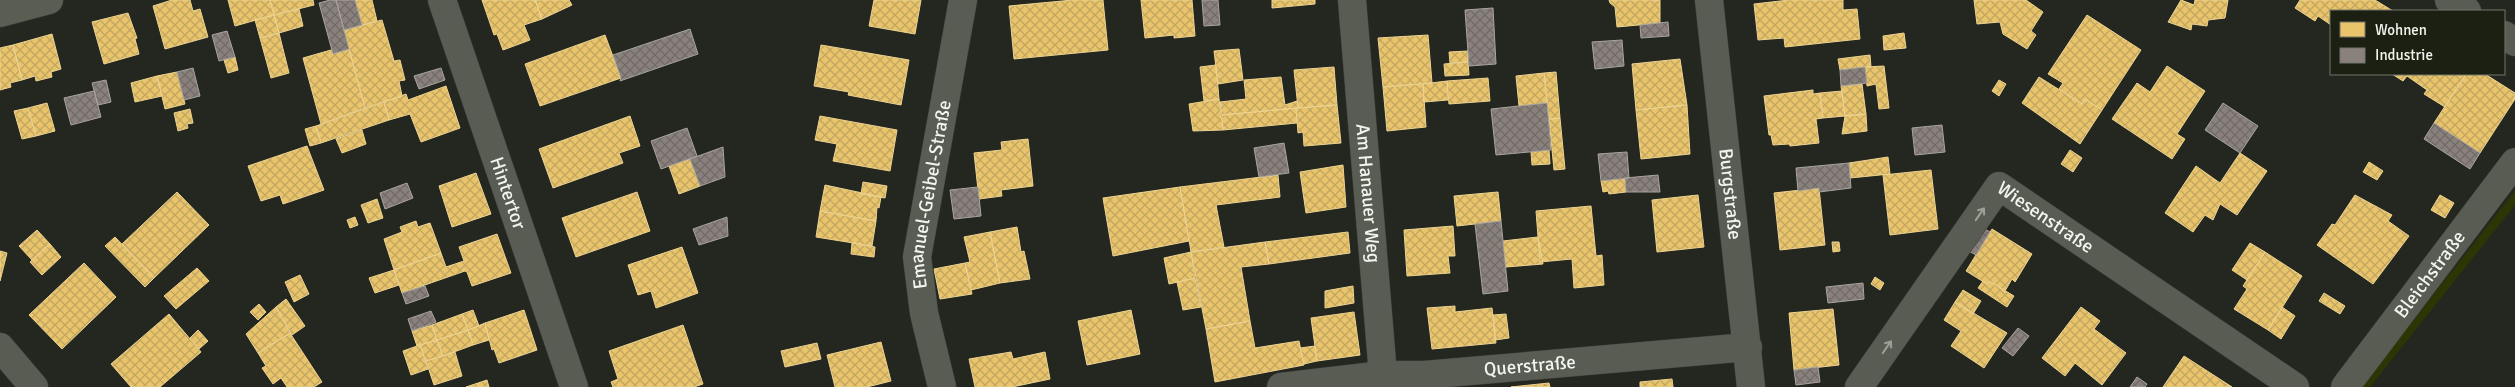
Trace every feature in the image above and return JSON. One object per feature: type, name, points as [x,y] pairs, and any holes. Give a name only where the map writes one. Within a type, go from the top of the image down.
[{"type":"main road","points":[[0,13],[48,0]]},
{"type":"street","name":"Hintertor","points":[[442,0],[574,387]]},
{"type":"street","name":"Emanuel-Geibel-Straße","points":[[942,387],[924,313],[917,257],[962,0]]},
{"type":"street","name":"Am Hanauer Weg","points":[[1352,0],[1384,381]]},
{"type":"street","name":"Burgstraße","points":[[1709,0],[1752,387]]},
{"type":"street","points":[[2449,0],[2465,10]]},
{"type":"street","name":"Bleichstraße","points":[[2345,387],[2515,162]]},
{"type":"street","name":"Wiesenstraße","points":[[1859,387],[1999,186],[2295,387]]},
{"type":"street","points":[[0,347],[34,387]]},
{"type":"street","name":"Querstraße","points":[[1281,387],[1384,381],[1424,374],[1748,347]]},
{"type":"green space","points":[[2515,191],[2515,205],[2370,387],[2361,387]]},
{"type":"building: Wohnen","points":[[172,0],[190,0],[193,11],[200,9],[208,37],[165,49],[153,6]]},
{"type":"building: Wohnen","points":[[228,0],[270,0],[274,15],[235,26]]},
{"type":"building: Wohnen","points":[[270,0],[313,0],[314,5],[274,15]]},
{"type":"building: Wohnen","points":[[355,0],[372,0],[377,21],[362,25]]},
{"type":"building: Wohnen","points":[[482,0],[535,0],[542,19],[524,25],[530,40],[503,50],[497,34],[494,35]]},
{"type":"building: Wohnen","points":[[535,0],[569,0],[572,5],[542,19]]},
{"type":"building: Wohnen","points":[[874,0],[921,0],[915,34],[869,26]]},
{"type":"building: Wohnen","points":[[1073,0],[1103,0],[1108,50],[1014,59],[1009,6]]},
{"type":"building: Wohnen","points":[[1141,0],[1192,0],[1195,36],[1174,38],[1174,35],[1145,38]]},
{"type":"building: Wohnen","points":[[1272,0],[1315,0],[1315,4],[1272,8]]},
{"type":"building: Wohnen","points":[[1609,0],[1660,0],[1660,23],[1617,27],[1615,7]]},
{"type":"building: Wohnen","points":[[1789,0],[1843,0],[1843,10],[1857,9],[1860,39],[1785,47],[1784,38],[1758,40],[1754,4]]},
{"type":"building: Wohnen","points":[[1974,0],[2026,0],[2043,12],[2031,31],[2036,35],[2027,49],[2003,34],[2000,22],[1977,24]]},
{"type":"building: Wohnen","points":[[2181,0],[2194,5],[2195,0],[2228,0],[2225,18],[2208,20],[2207,26],[2192,24],[2191,30],[2168,22]]},
{"type":"building: Wohnen","points":[[2300,0],[2375,0],[2391,10],[2330,10],[2330,24],[2318,16],[2315,21],[2295,8]]},
{"type":"building: Wohnen","points":[[299,9],[303,26],[279,33],[274,15]]},
{"type":"building: Wohnen","points":[[128,13],[137,38],[135,39],[139,54],[104,64],[92,22]]},
{"type":"building: Wohnen","points":[[274,15],[279,33],[260,38],[255,20]]},
{"type":"building: Wohnen","points":[[2087,15],[2141,50],[2102,110],[2085,99],[2082,104],[2059,89],[2063,83],[2048,74]]},
{"type":"building: Wohnen","points":[[382,20],[394,61],[400,60],[405,80],[399,81],[402,96],[365,108],[344,30]]},
{"type":"building: Wohnen","points":[[279,33],[289,73],[271,78],[260,38]]},
{"type":"building: Wohnen","points":[[1904,33],[1906,48],[1884,50],[1883,36]]},
{"type":"building: Wohnen","points":[[52,34],[61,69],[51,72],[52,77],[36,81],[35,76],[22,80],[13,45]]},
{"type":"building: Wohnen","points":[[605,35],[621,78],[540,106],[525,64]]},
{"type":"building: Wohnen","points":[[1428,35],[1432,83],[1383,87],[1378,38]]},
{"type":"building: Wohnen","points":[[13,45],[22,80],[10,83],[11,87],[0,90],[0,48]]},
{"type":"building: Wohnen","points":[[821,45],[909,60],[901,105],[848,95],[849,92],[814,86]]},
{"type":"building: Wohnen","points":[[349,49],[365,108],[321,124],[303,58],[331,50],[333,54]]},
{"type":"building: Wohnen","points":[[1239,49],[1243,80],[1218,84],[1214,51]]},
{"type":"building: Wohnen","points":[[1468,51],[1468,62],[1450,63],[1449,52]]},
{"type":"building: Wohnen","points":[[1870,55],[1871,67],[1840,70],[1838,59]]},
{"type":"building: Wohnen","points":[[235,57],[238,70],[228,73],[224,60]]},
{"type":"building: Wohnen","points":[[1680,59],[1687,105],[1636,110],[1632,64]]},
{"type":"building: Wohnen","points":[[1468,62],[1469,75],[1445,76],[1444,64]]},
{"type":"building: Wohnen","points":[[1216,65],[1219,99],[1204,101],[1200,67]]},
{"type":"building: Wohnen","points":[[1884,66],[1889,108],[1879,109],[1876,84],[1867,86],[1865,67]]},
{"type":"building: Wohnen","points":[[2167,66],[2205,91],[2177,134],[2185,139],[2172,159],[2112,119],[2137,83],[2150,92]]},
{"type":"building: Wohnen","points":[[1334,67],[1337,105],[1298,108],[1294,70]]},
{"type":"building: Wohnen","points":[[177,72],[185,104],[165,109],[157,76]]},
{"type":"building: Wohnen","points":[[1556,72],[1560,118],[1549,119],[1544,73]]},
{"type":"building: Wohnen","points":[[1544,73],[1547,103],[1519,106],[1516,76]]},
{"type":"building: Wohnen","points":[[2394,75],[2465,75],[2445,107],[2424,94],[2427,90],[2407,76],[2403,81]]},
{"type":"building: Wohnen","points":[[2465,75],[2487,75],[2515,93],[2515,99],[2480,153],[2434,123]]},
{"type":"building: Wohnen","points":[[157,76],[162,96],[135,102],[131,83]]},
{"type":"building: Wohnen","points":[[1281,77],[1285,105],[1297,101],[1298,108],[1222,115],[1220,102],[1246,99],[1244,80]]},
{"type":"building: Wohnen","points":[[2039,77],[2082,104],[2085,99],[2102,110],[2080,144],[2022,103]]},
{"type":"building: Wohnen","points":[[1488,78],[1490,101],[1449,104],[1447,81]]},
{"type":"building: Wohnen","points":[[1999,80],[2006,84],[1999,96],[1992,91]]},
{"type":"building: Wohnen","points":[[1447,81],[1448,100],[1424,102],[1423,84]]},
{"type":"building: Wohnen","points":[[1423,84],[1426,127],[1387,131],[1383,87]]},
{"type":"building: Wohnen","points":[[1862,84],[1866,114],[1845,116],[1841,86]]},
{"type":"building: Wohnen","points":[[446,86],[460,128],[421,142],[410,114],[389,120],[384,102],[406,94],[408,100]]},
{"type":"building: Wohnen","points":[[1813,90],[1813,94],[1820,93],[1823,118],[1816,119],[1819,143],[1790,146],[1789,144],[1773,145],[1771,135],[1769,135],[1764,96]]},
{"type":"building: Wohnen","points":[[1842,91],[1845,116],[1823,118],[1820,93]]},
{"type":"building: Wohnen","points":[[1219,99],[1223,130],[1193,131],[1189,104]]},
{"type":"building: Wohnen","points":[[384,102],[389,120],[321,143],[316,126]]},
{"type":"building: Wohnen","points":[[47,103],[55,131],[36,136],[28,108]]},
{"type":"building: Wohnen","points":[[1337,105],[1341,143],[1304,146],[1303,132],[1298,133],[1296,108]]},
{"type":"building: Wohnen","points":[[1687,105],[1690,154],[1641,159],[1636,110]]},
{"type":"building: Wohnen","points":[[28,108],[36,136],[22,139],[14,111]]},
{"type":"building: Wohnen","points":[[1296,108],[1297,123],[1223,130],[1222,115]]},
{"type":"building: Wohnen","points":[[190,109],[193,123],[187,124],[188,128],[178,131],[174,113]]},
{"type":"building: Wohnen","points":[[1866,114],[1867,131],[1842,134],[1845,116]]},
{"type":"building: Wohnen","points":[[630,116],[640,146],[619,153],[623,163],[553,188],[539,149]]},
{"type":"building: Wohnen","points":[[820,116],[897,130],[890,171],[833,161],[837,144],[815,140]]},
{"type":"building: Wohnen","points":[[1560,118],[1565,169],[1554,170],[1549,119]]},
{"type":"building: Wohnen","points":[[316,126],[321,143],[310,146],[305,129]]},
{"type":"building: Wohnen","points":[[362,130],[366,144],[342,153],[336,139]]},
{"type":"building: Wohnen","points":[[1028,139],[1033,186],[1001,190],[1002,196],[979,199],[974,153],[1002,150],[1001,142]]},
{"type":"building: Wohnen","points":[[307,146],[324,190],[283,204],[280,195],[261,201],[248,166]]},
{"type":"building: Wohnen","points":[[1549,150],[1550,164],[1532,165],[1531,152]]},
{"type":"building: Wohnen","points":[[2070,150],[2082,158],[2073,172],[2061,164]]},
{"type":"building: Wohnen","points":[[2240,153],[2267,171],[2237,215],[2220,204],[2213,220],[2205,215],[2193,232],[2165,213],[2196,166],[2220,183]]},
{"type":"building: Wohnen","points":[[1888,157],[1890,174],[1850,178],[1849,163]]},
{"type":"building: Wohnen","points":[[690,159],[700,186],[679,194],[669,166]]},
{"type":"building: Wohnen","points":[[2369,162],[2383,171],[2377,180],[2363,172]]},
{"type":"building: Wohnen","points":[[1343,165],[1346,207],[1306,213],[1300,172]]},
{"type":"building: Wohnen","points":[[1931,170],[1938,229],[1890,235],[1883,175]]},
{"type":"building: Wohnen","points":[[476,173],[491,214],[452,227],[439,186]]},
{"type":"building: Wohnen","points":[[1278,175],[1280,197],[1216,205],[1224,247],[1191,252],[1180,187]]},
{"type":"building: Wohnen","points":[[1625,178],[1626,192],[1609,194],[1608,191],[1603,192],[1601,181]]},
{"type":"building: Wohnen","points":[[863,182],[887,186],[885,198],[861,194]]},
{"type":"building: Wohnen","points":[[825,185],[881,197],[879,208],[877,207],[876,221],[820,211]]},
{"type":"building: Wohnen","points":[[1180,187],[1189,241],[1113,256],[1103,198]]},
{"type":"building: Wohnen","points":[[1819,188],[1825,245],[1780,250],[1774,193]]},
{"type":"building: Wohnen","points":[[177,192],[209,225],[154,278],[122,244]]},
{"type":"building: Wohnen","points":[[637,192],[650,231],[576,257],[562,218]]},
{"type":"building: Wohnen","points":[[1498,192],[1501,221],[1457,226],[1454,196]]},
{"type":"building: Wohnen","points":[[1698,195],[1704,247],[1657,252],[1652,200]]},
{"type":"building: Wohnen","points":[[2355,195],[2392,215],[2388,221],[2409,236],[2373,284],[2317,245],[2332,224],[2335,225]]},
{"type":"building: Wohnen","points":[[2440,195],[2454,203],[2445,218],[2431,210]]},
{"type":"building: Wohnen","points":[[377,199],[383,218],[368,223],[361,205]]},
{"type":"building: Wohnen","points":[[1591,206],[1596,256],[1602,255],[1604,285],[1574,288],[1572,259],[1540,262],[1536,211]]},
{"type":"building: Wohnen","points":[[820,211],[876,221],[872,246],[816,237]]},
{"type":"building: Wohnen","points":[[355,217],[358,225],[350,228],[347,220]]},
{"type":"building: Wohnen","points":[[416,221],[418,227],[430,223],[441,253],[394,270],[384,239],[402,232],[400,227]]},
{"type":"building: Wohnen","points":[[1453,226],[1455,256],[1448,256],[1450,273],[1407,276],[1404,230]]},
{"type":"building: Wohnen","points":[[1017,227],[1021,252],[1024,251],[1030,279],[1000,283],[990,232]]},
{"type":"building: Wohnen","points":[[1992,229],[2032,254],[2015,282],[2012,279],[2005,291],[1989,281],[1987,284],[1966,271]]},
{"type":"building: Wohnen","points":[[37,230],[50,244],[32,260],[19,246]]},
{"type":"building: Wohnen","points":[[990,232],[1000,283],[971,290],[965,263],[970,262],[964,237]]},
{"type":"building: Wohnen","points":[[1348,232],[1350,253],[1269,264],[1265,242]]},
{"type":"building: Wohnen","points":[[497,234],[511,273],[472,286],[465,271],[402,293],[394,270],[441,253],[446,267],[464,261],[459,247]]},
{"type":"building: Wohnen","points":[[115,237],[154,278],[145,287],[105,246]]},
{"type":"building: Wohnen","points":[[1538,237],[1543,264],[1506,267],[1503,241]]},
{"type":"building: Wohnen","points":[[1265,242],[1269,264],[1241,267],[1250,321],[1206,329],[1191,252]]},
{"type":"building: Wohnen","points":[[1832,242],[1839,242],[1840,251],[1833,252]]},
{"type":"building: Wohnen","points":[[852,243],[875,247],[874,257],[851,254]]},
{"type":"building: Wohnen","points":[[2250,243],[2265,252],[2247,280],[2232,270]]},
{"type":"building: Wohnen","points":[[50,244],[61,257],[42,275],[30,262]]},
{"type":"building: Wohnen","points":[[682,247],[698,293],[656,308],[651,291],[638,295],[628,265]]},
{"type":"building: Wohnen","points":[[0,251],[7,253],[0,281]]},
{"type":"building: Wohnen","points":[[1191,252],[1195,278],[1169,284],[1164,258]]},
{"type":"building: Wohnen","points":[[2265,252],[2302,276],[2268,330],[2234,309],[2247,289],[2243,286]]},
{"type":"building: Wohnen","points":[[84,263],[116,297],[62,349],[29,315]]},
{"type":"building: Wohnen","points":[[965,263],[972,294],[940,299],[934,269]]},
{"type":"building: Wohnen","points":[[197,268],[209,281],[176,309],[164,296]]},
{"type":"building: Wohnen","points":[[394,270],[399,285],[375,293],[369,278]]},
{"type":"building: Wohnen","points":[[300,275],[309,294],[294,302],[285,282]]},
{"type":"building: Wohnen","points":[[1875,277],[1884,283],[1880,290],[1871,284]]},
{"type":"building: Wohnen","points":[[1195,278],[1201,307],[1183,310],[1177,282]]},
{"type":"building: Wohnen","points":[[1983,281],[1987,284],[1989,281],[2014,296],[2007,307],[1978,288]]},
{"type":"building: Wohnen","points":[[1353,286],[1354,303],[1325,308],[1325,291]]},
{"type":"building: Wohnen","points":[[1963,290],[1981,301],[1973,314],[1955,302]]},
{"type":"building: Wohnen","points":[[2324,293],[2345,306],[2340,314],[2319,301]]},
{"type":"building: Wohnen","points":[[286,299],[305,326],[292,335],[276,307]]},
{"type":"building: Wohnen","points":[[1955,302],[2007,333],[1984,368],[1951,346],[1961,331],[1944,320]]},
{"type":"building: Wohnen","points":[[259,304],[266,312],[258,320],[250,312]]},
{"type":"building: Wohnen","points":[[1455,306],[1455,312],[1492,308],[1496,343],[1432,349],[1427,308]]},
{"type":"building: Wohnen","points":[[276,307],[290,333],[258,353],[246,334]]},
{"type":"building: Wohnen","points":[[2081,307],[2100,321],[2094,329],[2126,353],[2102,385],[2075,363],[2065,376],[2042,358]]},
{"type":"building: Wohnen","points":[[2282,307],[2295,316],[2281,339],[2268,330]]},
{"type":"building: Wohnen","points":[[1833,309],[1839,365],[1794,370],[1789,313]]},
{"type":"building: Wohnen","points":[[473,310],[479,326],[468,330],[462,314]]},
{"type":"building: Wohnen","points":[[524,310],[537,350],[499,363],[494,349],[492,350],[485,323]]},
{"type":"building: Wohnen","points":[[1131,310],[1140,354],[1087,365],[1078,321]]},
{"type":"building: Wohnen","points":[[1354,312],[1360,355],[1317,361],[1311,318]]},
{"type":"building: Wohnen","points":[[169,314],[201,352],[160,387],[131,387],[111,364]]},
{"type":"building: Wohnen","points":[[462,314],[468,330],[437,340],[432,325]]},
{"type":"building: Wohnen","points":[[1506,314],[1509,338],[1495,340],[1493,315]]},
{"type":"building: Wohnen","points":[[1250,321],[1255,348],[1299,341],[1304,365],[1215,382],[1206,329]]},
{"type":"building: Wohnen","points":[[485,323],[489,340],[473,345],[468,330]]},
{"type":"building: Wohnen","points":[[432,325],[437,340],[417,346],[412,331]]},
{"type":"building: Wohnen","points":[[683,325],[703,384],[694,387],[613,387],[611,382],[618,379],[609,351]]},
{"type":"building: Wohnen","points":[[198,330],[208,341],[199,349],[190,338]]},
{"type":"building: Wohnen","points":[[468,330],[473,345],[443,356],[437,340]]},
{"type":"building: Wohnen","points":[[290,333],[322,382],[314,387],[287,387],[281,378],[273,384],[262,368],[266,366],[258,353]]},
{"type":"building: Wohnen","points":[[437,340],[443,356],[426,361],[420,345]]},
{"type":"building: Wohnen","points":[[881,342],[891,381],[867,387],[835,387],[827,355]]},
{"type":"building: Wohnen","points":[[817,343],[821,359],[785,367],[781,351]]},
{"type":"building: Wohnen","points":[[420,345],[428,369],[411,375],[403,351]]},
{"type":"building: Wohnen","points":[[1315,346],[1317,361],[1304,364],[1300,348]]},
{"type":"building: Wohnen","points":[[455,352],[462,376],[434,385],[426,361]]},
{"type":"building: Wohnen","points":[[1011,352],[1013,359],[1045,352],[1050,379],[1012,387],[975,387],[969,359]]},
{"type":"building: Wohnen","points":[[2184,356],[2232,387],[2163,387]]},
{"type":"building: Wohnen","points":[[1672,379],[1673,387],[1640,387],[1640,382]]},
{"type":"building: Wohnen","points":[[487,380],[489,387],[466,387]]},
{"type":"building: Wohnen","points":[[1549,383],[1550,387],[1511,387]]},
{"type":"building: Industrie","points":[[336,0],[349,49],[333,54],[319,3]]},
{"type":"building: Industrie","points":[[336,0],[355,0],[362,25],[344,30]]},
{"type":"building: Industrie","points":[[1202,0],[1218,0],[1220,25],[1204,26]]},
{"type":"building: Industrie","points":[[1493,8],[1496,64],[1469,66],[1465,10]]},
{"type":"building: Industrie","points":[[1668,22],[1669,36],[1641,38],[1640,25]]},
{"type":"building: Industrie","points":[[690,29],[698,54],[620,81],[621,78],[613,55]]},
{"type":"building: Industrie","points":[[227,31],[235,57],[219,61],[212,35]]},
{"type":"building: Industrie","points":[[1622,40],[1624,66],[1595,69],[1592,42]]},
{"type":"building: Industrie","points":[[1865,67],[1867,83],[1841,86],[1840,70]]},
{"type":"building: Industrie","points":[[193,68],[200,96],[184,100],[177,72]]},
{"type":"building: Industrie","points":[[441,68],[445,80],[419,89],[414,76]]},
{"type":"building: Industrie","points":[[106,80],[111,102],[98,105],[92,83]]},
{"type":"building: Industrie","points":[[94,91],[101,117],[71,125],[64,98]]},
{"type":"building: Industrie","points":[[1547,103],[1551,150],[1496,155],[1491,109]]},
{"type":"building: Industrie","points":[[2223,103],[2258,126],[2240,153],[2205,130]]},
{"type":"building: Industrie","points":[[2434,123],[2480,153],[2470,169],[2424,139]]},
{"type":"building: Industrie","points":[[1942,125],[1945,152],[1915,155],[1912,128]]},
{"type":"building: Industrie","points":[[687,128],[697,156],[661,169],[651,141]]},
{"type":"building: Industrie","points":[[1284,143],[1289,173],[1259,177],[1254,148]]},
{"type":"building: Industrie","points":[[723,147],[725,177],[700,186],[690,159]]},
{"type":"building: Industrie","points":[[1627,152],[1629,178],[1601,181],[1598,154]]},
{"type":"building: Industrie","points":[[1849,163],[1851,188],[1819,192],[1819,188],[1798,191],[1796,168]]},
{"type":"building: Industrie","points":[[1658,175],[1660,192],[1626,192],[1625,178]]},
{"type":"building: Industrie","points":[[407,183],[413,198],[385,209],[380,193]]},
{"type":"building: Industrie","points":[[978,187],[981,216],[954,219],[950,190]]},
{"type":"building: Industrie","points":[[727,217],[728,236],[699,245],[693,229]]},
{"type":"building: Industrie","points":[[1501,221],[1508,291],[1483,294],[1475,224]]},
{"type":"building: Industrie","points":[[1978,225],[1990,232],[1976,255],[1963,248]]},
{"type":"building: Industrie","points":[[1863,283],[1864,299],[1828,303],[1826,287]]},
{"type":"building: Industrie","points":[[425,286],[429,296],[406,304],[402,293]]},
{"type":"building: Industrie","points":[[431,311],[436,322],[412,331],[408,319]]},
{"type":"building: Industrie","points":[[2018,328],[2029,336],[2013,356],[2002,348]]},
{"type":"building: Industrie","points":[[1818,367],[1820,382],[1796,385],[1794,370]]},
{"type":"building: Industrie","points":[[2137,377],[2147,384],[2145,387],[2130,387]]}]
